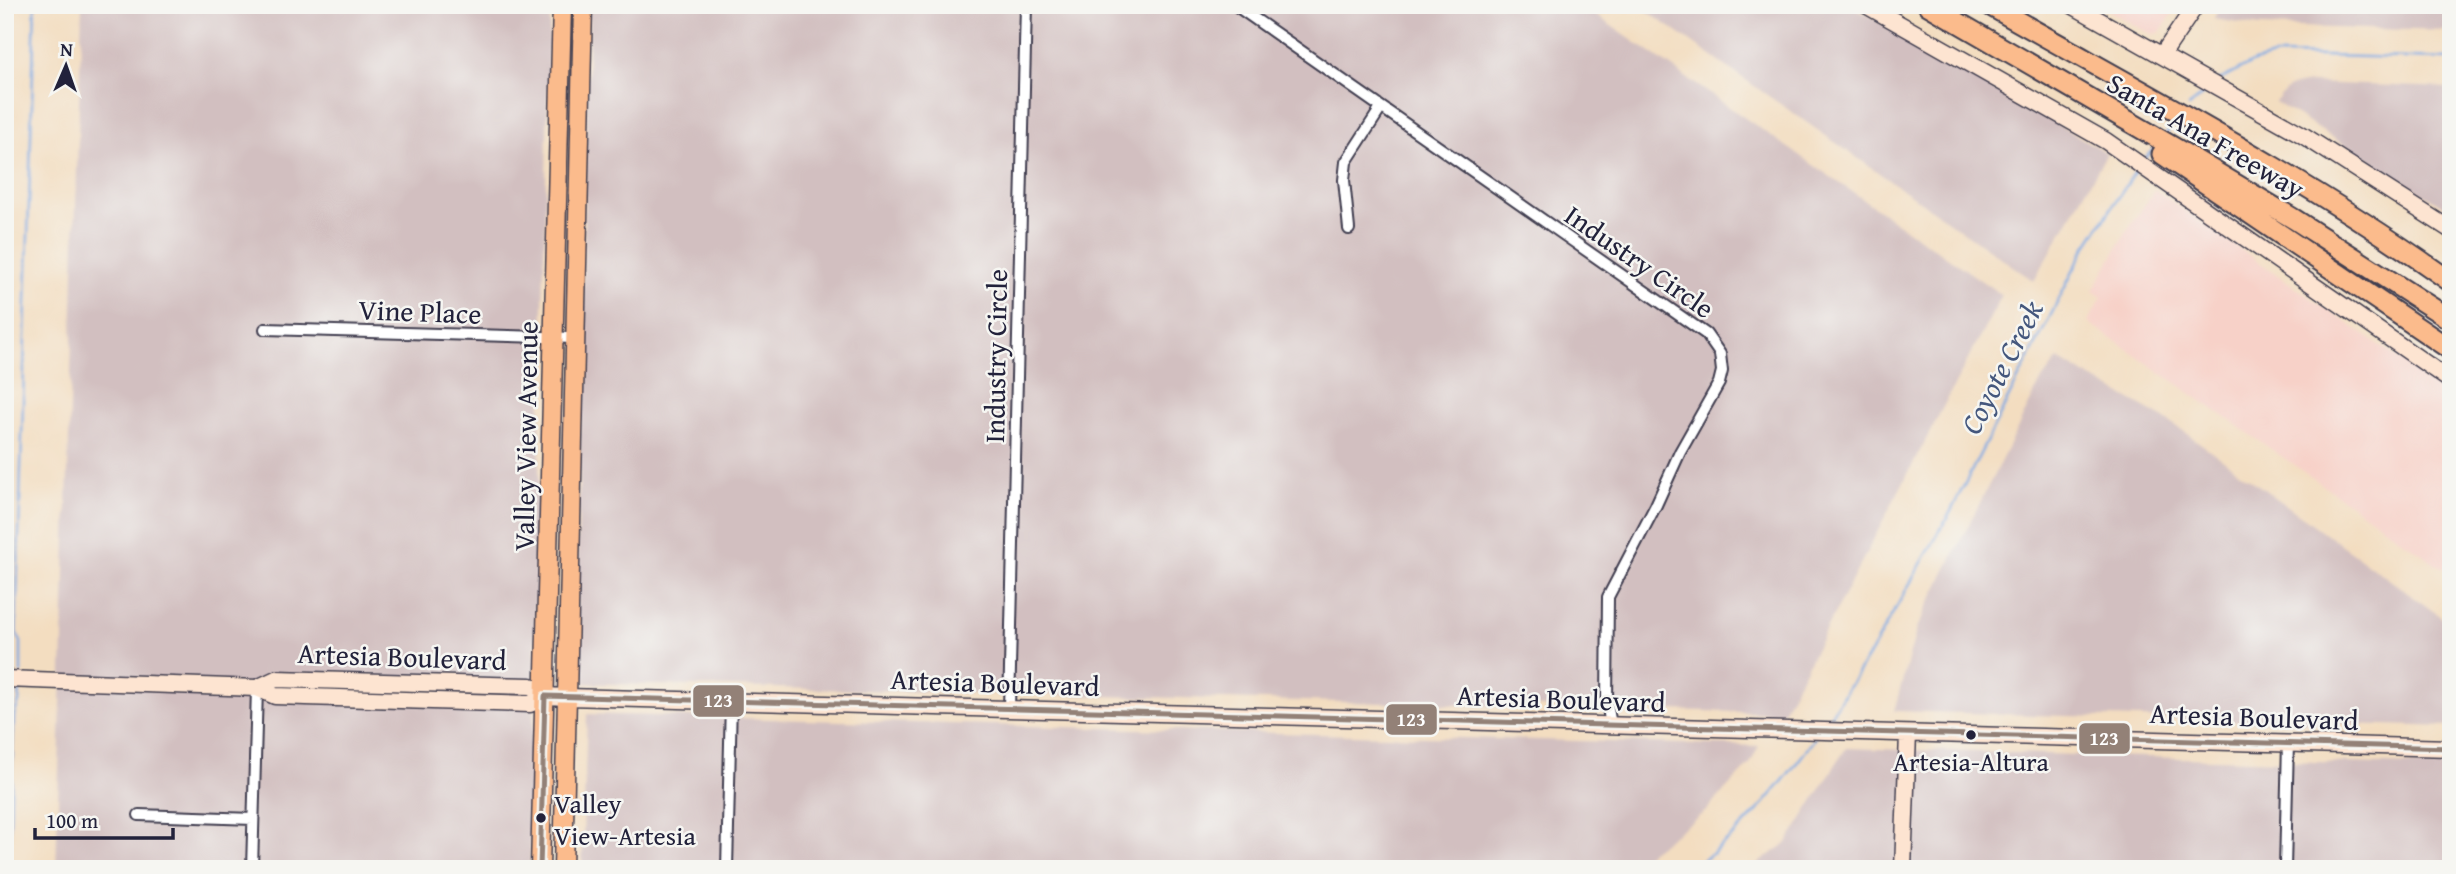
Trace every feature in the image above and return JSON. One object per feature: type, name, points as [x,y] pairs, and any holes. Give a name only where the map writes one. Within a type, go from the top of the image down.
[{"type":"highway","name":"Santa Ana Freeway","points":[[1928,5],[2132,125],[2159,153],[2186,162],[2294,219],[2451,320]]},
{"type":"highway","points":[[1989,5],[2141,84]]},
{"type":"highway","name":"Santa Ana Freeway","points":[[2012,5],[2141,84],[2336,191],[2451,267]]},
{"type":"highway","points":[[2213,125],[2451,282]]},
{"type":"highway","points":[[2186,162],[2451,350]]},
{"type":"main road","name":"Valley View Avenue","points":[[540,869],[562,5]]},
{"type":"main road","name":"Valley View Avenue","points":[[563,869],[583,5]]},
{"type":"main road","points":[[1866,5],[2120,151],[2451,382]]},
{"type":"main road","points":[[2072,5],[2232,93],[2388,188],[2451,230]]},
{"type":"main road","points":[[2169,59],[2196,5]]},
{"type":"main road","points":[[550,508],[570,508]]},
{"type":"main road","name":"Artesia Boulevard","points":[[5,679],[257,688],[276,679],[531,687],[545,696],[2451,748]]},
{"type":"main road","points":[[1903,869],[1908,734]]},
{"type":"street","name":"Industry Circle","points":[[1009,709],[1026,5]]},
{"type":"street","name":"Industry Circle","points":[[1235,5],[1706,334],[1720,354],[1720,383],[1680,453],[1608,597],[1607,703],[1611,725]]},
{"type":"street","points":[[1349,229],[1344,180],[1346,162],[1381,108]]},
{"type":"street","name":"Vine Place","points":[[265,329],[575,338]]},
{"type":"street","points":[[252,869],[257,688]]},
{"type":"street","points":[[727,869],[731,701]]},
{"type":"street","points":[[2286,869],[2288,743]]},
{"type":"street","points":[[139,815],[253,819]]},
{"type":"shaded area","points":[[82,5],[550,5],[530,869],[56,869]]},
{"type":"shaded area","points":[[589,5],[1581,5],[2002,295],[1782,713],[575,683]]},
{"type":"shaded area","points":[[1638,5],[1850,5],[2107,153],[2034,281]]},
{"type":"shaded area","points":[[2099,5],[2179,5],[2159,33],[2153,34]]},
{"type":"shaded area","points":[[2222,5],[2451,5],[2451,31],[2260,26],[2213,19]]},
{"type":"shaded area","points":[[2309,83],[2451,88],[2451,211],[2275,102],[2289,87]]},
{"type":"shaded area","points":[[2155,190],[2451,395],[2451,574],[2088,322],[2102,297],[2093,291],[2130,226]]},
{"type":"shaded area","points":[[2058,359],[2175,425],[2451,624],[2451,727],[1894,711],[1917,628],[2041,381]]},
{"type":"shaded area","points":[[587,714],[1759,746],[1750,764],[1705,812],[1647,854],[1613,869],[582,869]]},
{"type":"shaded area","points":[[1846,748],[2451,766],[2451,869],[1750,869],[1787,843]]},
{"type":"waterway","points":[[21,672],[21,642],[16,632],[35,5]]},
{"type":"waterway","name":"Coyote Creek","points":[[2220,80],[2254,62],[2281,55],[2451,59]]},
{"type":"waterway","name":"Coyote Creek","points":[[2189,107],[2210,88]]},
{"type":"waterway","name":"Coyote Creek","points":[[2166,134],[2177,120]]},
{"type":"waterway","name":"Coyote Creek","points":[[2143,161],[2155,147]]},
{"type":"waterway","name":"Coyote Creek","points":[[1825,724],[1869,655],[1949,515],[2084,250],[2137,169]]},
{"type":"waterway","points":[[8,869],[14,715],[19,702],[20,686]]},
{"type":"waterway","name":"Coyote Creek","points":[[1691,869],[1744,825],[1788,775],[1815,738]]},
{"type":"transit line","name":"123","points":[[540,869],[545,696],[2451,748]]},
{"type":"place","name":"Artesia-Altura","points":[[1971,735]]},
{"type":"place","name":"Valley View-Artesia","points":[[541,818]]}]
